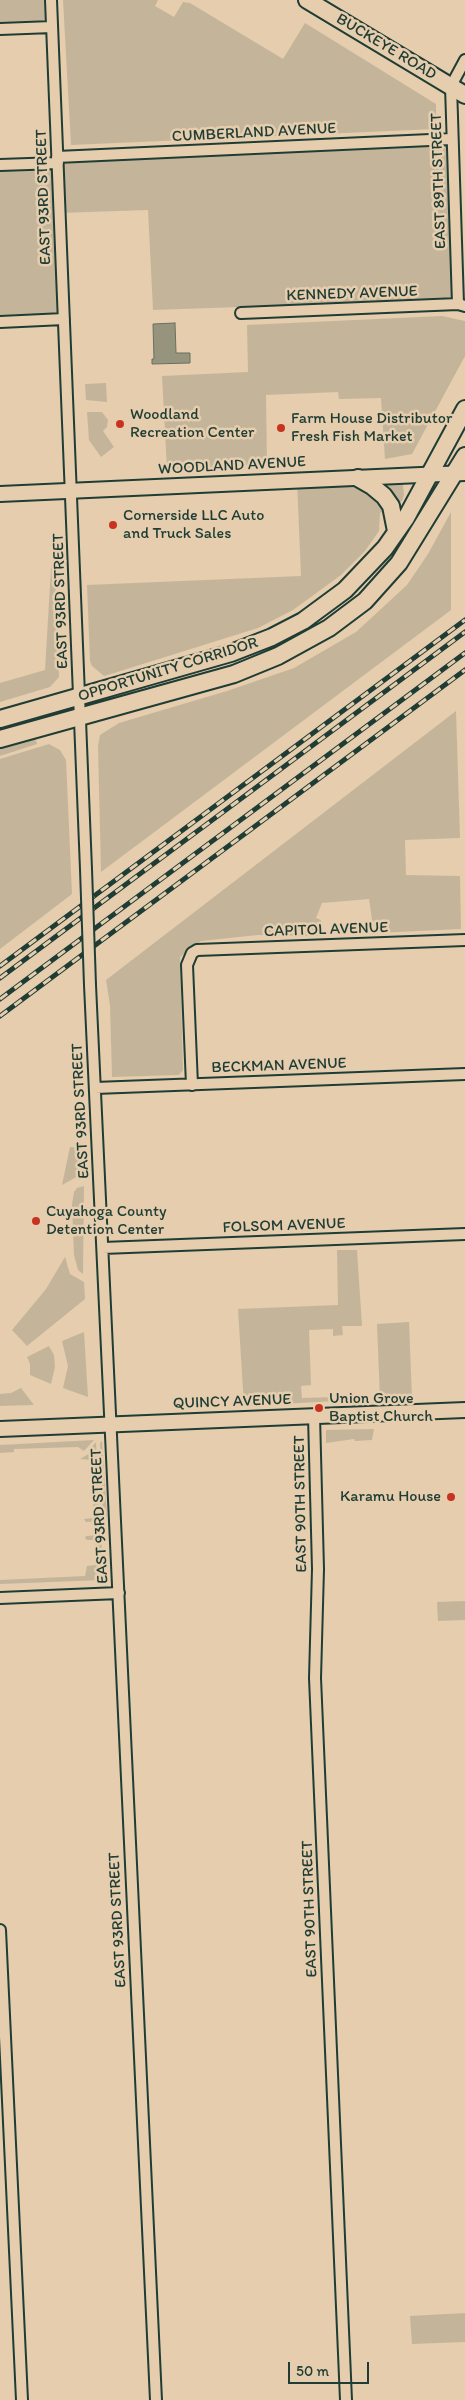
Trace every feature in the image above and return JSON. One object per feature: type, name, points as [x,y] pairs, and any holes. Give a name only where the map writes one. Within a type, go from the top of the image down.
[{"type":"main road","name":"BUCKEYE ROAD","points":[[307,0],[465,95]]},
{"type":"main road","name":"OPPORTUNITY CORRIDOR","points":[[0,719],[231,653],[285,631],[318,611],[345,590],[396,532],[430,475],[465,409]]},
{"type":"main road","name":"OPPORTUNITY CORRIDOR","points":[[0,739],[30,729],[80,718],[234,674],[278,656],[330,628],[365,601],[385,580],[412,545],[461,473],[465,456]]},
{"type":"main road","points":[[358,478],[384,496],[391,506],[396,532]]},
{"type":"street","name":"EAST 93RD STREET","points":[[51,0],[72,491],[90,985],[156,2400]]},
{"type":"street","points":[[0,29],[52,27]]},
{"type":"street","name":"EAST 89TH STREET","points":[[461,305],[451,86],[465,60]]},
{"type":"street","name":"CUMBERLAND AVENUE","points":[[0,166],[57,160],[452,138]]},
{"type":"street","name":"KENNEDY AVENUE","points":[[240,313],[461,305]]},
{"type":"street","points":[[0,322],[64,320]]},
{"type":"street","name":"WOODLAND AVENUE","points":[[0,494],[461,473]]},
{"type":"street","name":"CAPITOL AVENUE","points":[[192,1085],[187,965],[189,956],[197,950],[465,940]]},
{"type":"street","name":"BECKMAN AVENUE","points":[[95,1088],[465,1074]]},
{"type":"street","name":"FOLSOM AVENUE","points":[[103,1248],[465,1234]]},
{"type":"street","name":"QUINCY AVENUE","points":[[0,1429],[465,1410]]},
{"type":"street","name":"EAST 90TH STREET","points":[[314,1416],[318,1569],[315,1678],[346,2400]]},
{"type":"street","points":[[0,1598],[119,1593]]},
{"type":"street","points":[[0,1930],[22,2400]]},
{"type":"shaded area","points":[[0,0],[51,0],[52,27],[0,29]]},
{"type":"shaded area","points":[[63,0],[158,0],[155,6],[174,17],[183,2],[190,3],[283,59],[305,23],[436,104],[436,129],[71,145]]},
{"type":"shaded area","points":[[452,139],[458,304],[241,313],[240,307],[153,310],[148,210],[60,213],[64,319],[0,322],[0,165],[57,163],[57,157]]},
{"type":"shaded area","points":[[442,316],[465,321],[465,356],[412,454],[385,459],[381,398],[339,399],[338,392],[266,395],[267,464],[167,469],[162,376],[248,372],[247,325]]},
{"type":"shaded area","points":[[175,323],[176,353],[190,353],[190,363],[152,364],[152,359],[154,359],[153,324]]},
{"type":"shaded area","points":[[106,383],[107,402],[86,400],[85,384]]},
{"type":"shaded area","points":[[87,412],[102,412],[108,420],[107,427],[103,431],[114,447],[101,457],[89,440]]},
{"type":"shaded area","points":[[402,476],[404,495],[402,501],[380,513],[379,531],[365,551],[341,575],[293,610],[258,628],[104,676],[92,666],[90,661],[87,585],[301,576],[297,481]]},
{"type":"shaded area","points":[[451,512],[451,610],[101,872],[98,746],[100,735],[119,723],[227,691],[294,668],[356,632],[407,585],[428,554]]},
{"type":"shaded area","points":[[51,568],[58,568],[55,595],[59,677],[50,687],[0,702],[0,683],[45,670]]},
{"type":"shaded area","points":[[456,711],[460,838],[405,840],[406,875],[460,876],[461,929],[374,933],[369,899],[322,903],[316,918],[321,920],[321,936],[258,935],[201,941],[180,957],[183,1070],[179,1075],[112,1077],[110,1005],[106,980]]},
{"type":"shaded area","points":[[35,737],[37,744],[0,756],[0,748]]},
{"type":"shaded area","points":[[49,744],[60,750],[66,760],[72,894],[0,949],[0,759]]},
{"type":"shaded area","points":[[70,1147],[82,1148],[82,1174],[62,1185]]},
{"type":"shaded area","points":[[84,1186],[83,1274],[78,1270],[74,1255],[72,1204],[74,1192],[77,1188]]},
{"type":"shaded area","points":[[337,1250],[357,1250],[362,1326],[342,1326],[343,1335],[333,1336],[333,1329],[309,1330],[311,1385],[301,1386],[302,1398],[336,1397],[336,1401],[244,1406],[238,1309],[338,1305]]},
{"type":"shaded area","points":[[65,1257],[70,1274],[84,1282],[85,1299],[27,1346],[12,1330],[46,1289]]},
{"type":"shaded area","points":[[409,1322],[412,1398],[380,1400],[377,1324]]},
{"type":"shaded area","points":[[84,1332],[88,1397],[63,1388],[68,1366],[62,1341]]},
{"type":"shaded area","points":[[49,1346],[54,1355],[55,1367],[51,1384],[30,1375],[30,1364],[27,1357]]},
{"type":"shaded area","points":[[21,1388],[34,1405],[0,1406],[0,1394],[11,1393]]},
{"type":"shaded area","points":[[374,1429],[372,1440],[355,1441],[354,1439],[326,1443],[326,1430]]},
{"type":"shaded area","points":[[94,1440],[84,1451],[78,1447],[14,1449],[14,1452],[0,1453],[0,1445]]},
{"type":"shaded area","points":[[102,1441],[107,1516],[103,1520],[100,1443]]},
{"type":"shaded area","points":[[96,1442],[100,1521],[86,1522],[84,1519],[94,1518],[91,1460],[80,1459],[92,1452],[90,1449]]},
{"type":"shaded area","points":[[101,1535],[103,1580],[0,1584],[0,1580],[85,1576],[87,1566],[96,1565],[95,1540],[87,1540],[85,1538],[86,1536]]},
{"type":"shaded area","points":[[465,1601],[465,1620],[438,1621],[437,1602]]},
{"type":"shaded area","points":[[465,2313],[465,2342],[412,2344],[410,2316]]},
{"type":"railway","points":[[0,966],[465,620]]},
{"type":"railway","points":[[0,978],[465,632]]},
{"type":"railway","points":[[0,999],[465,653]]},
{"type":"railway","points":[[0,1016],[465,670]]},
{"type":"place","name":"Woodland Recreation Center","points":[[120,424]]},
{"type":"place","name":"Farm House Distributor Fresh Fish Market","points":[[281,428]]},
{"type":"place","name":"Cornerside LLC Auto and Truck Sales","points":[[113,525]]},
{"type":"place","name":"Cuyahoga County Detention Center","points":[[36,1221]]},
{"type":"place","name":"Union Grove Baptist Church","points":[[319,1408]]},
{"type":"place","name":"Karamu House","points":[[451,1497]]}]
